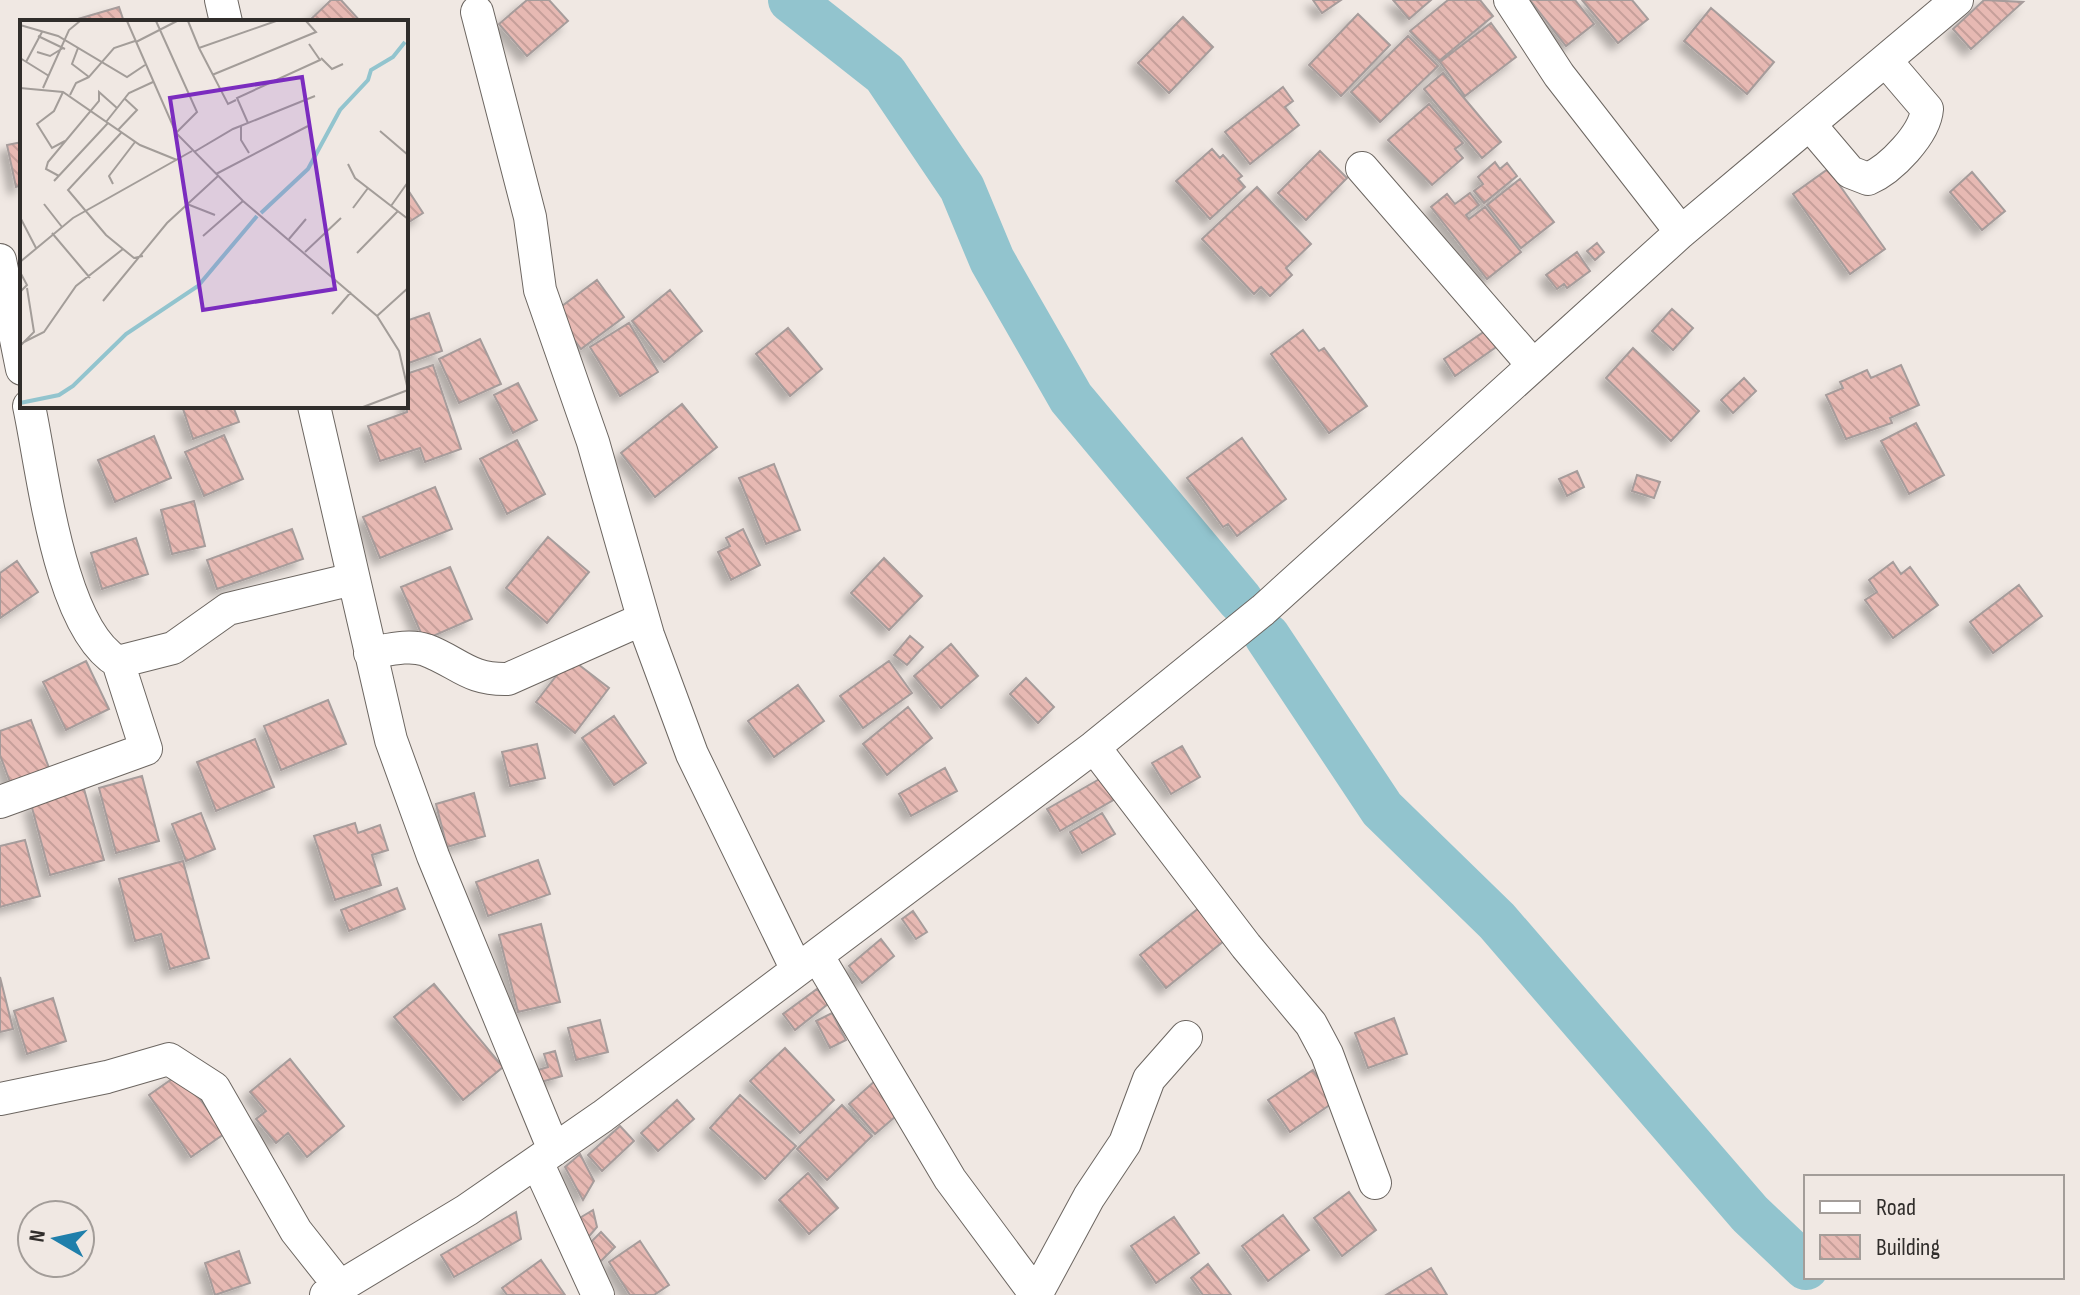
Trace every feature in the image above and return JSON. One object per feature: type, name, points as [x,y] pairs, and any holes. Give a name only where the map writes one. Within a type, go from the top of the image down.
[{"type":"street","points":[[221,0],[226,20]]},
{"type":"street","points":[[1510,0],[1559,75],[1681,232]]},
{"type":"street","points":[[0,1099],[107,1077],[169,1059],[214,1088],[333,1291],[467,1210],[545,1156],[1094,747],[1263,610],[1681,232],[1811,126],[1957,0]]},
{"type":"street","points":[[477,12],[530,217],[540,290],[593,442],[643,619],[692,754],[807,962],[950,1179],[1036,1295],[1089,1197],[1125,1143],[1149,1079],[1186,1037]]},
{"type":"street","points":[[1811,126],[1850,172],[1868,179],[1882,173],[1926,122],[1927,109],[1886,61]]},
{"type":"street","points":[[1362,168],[1532,364]]},
{"type":"street","points":[[0,260],[20,359]]},
{"type":"street","points":[[29,408],[63,570],[86,628],[101,652],[118,662],[149,657],[173,648],[228,609],[353,579]]},
{"type":"street","points":[[314,408],[391,740],[598,1295]]},
{"type":"street","points":[[370,653],[399,648],[424,649],[483,679],[508,679],[643,619]]},
{"type":"street","points":[[0,802],[146,749],[118,662]]},
{"type":"street","points":[[1094,747],[1246,946],[1311,1024],[1327,1054],[1375,1183]]},
{"type":"building","points":[[331,0],[341,0],[359,20],[310,20]]},
{"type":"building","points":[[527,0],[549,0],[568,21],[527,56],[499,24]]},
{"type":"building","points":[[1313,0],[1341,0],[1322,13]]},
{"type":"building","points":[[1393,0],[1431,0],[1409,19]]},
{"type":"building","points":[[1448,0],[1480,0],[1493,16],[1439,61],[1410,31]]},
{"type":"building","points":[[1530,0],[1575,0],[1594,24],[1566,46]]},
{"type":"building","points":[[1582,0],[1632,0],[1648,19],[1618,43]]},
{"type":"building","points":[[1984,0],[2023,2],[1971,49],[1953,29]]},
{"type":"building","points":[[119,7],[123,20],[78,20]]},
{"type":"building","points":[[1711,8],[1774,62],[1747,94],[1684,41]]},
{"type":"building","points":[[1358,14],[1390,45],[1341,96],[1309,65]]},
{"type":"building","points":[[1183,17],[1213,47],[1169,93],[1138,63]]},
{"type":"building","points":[[1491,23],[1516,57],[1465,96],[1440,62]]},
{"type":"building","points":[[1408,36],[1438,66],[1380,122],[1351,92]]},
{"type":"building","points":[[1443,73],[1501,142],[1482,158],[1424,89]]},
{"type":"building","points":[[1283,87],[1293,101],[1285,107],[1299,125],[1250,164],[1225,132]]},
{"type":"building","points":[[1429,104],[1463,143],[1455,149],[1463,158],[1432,185],[1388,140]]},
{"type":"building","points":[[20,142],[20,186],[16,187],[7,145]]},
{"type":"building","points":[[1212,149],[1220,158],[1223,155],[1242,176],[1238,179],[1245,187],[1210,219],[1176,181]]},
{"type":"building","points":[[1320,151],[1347,178],[1306,220],[1278,193]]},
{"type":"building","points":[[1495,162],[1500,169],[1507,163],[1517,176],[1484,203],[1474,191],[1483,184],[1478,177]]},
{"type":"building","points":[[1828,169],[1885,249],[1850,274],[1793,194]]},
{"type":"building","points":[[1972,172],[2005,211],[1982,230],[1950,192]]},
{"type":"building","points":[[1520,179],[1554,222],[1521,248],[1487,205]]},
{"type":"building","points":[[1257,187],[1311,244],[1286,268],[1292,275],[1270,296],[1261,287],[1254,294],[1202,239]]},
{"type":"building","points":[[408,190],[423,213],[408,223]]},
{"type":"building","points":[[1470,193],[1479,205],[1466,215],[1469,219],[1485,207],[1521,252],[1487,279],[1431,207],[1447,194],[1455,204]]},
{"type":"building","points":[[1597,243],[1604,252],[1595,260],[1587,251]]},
{"type":"building","points":[[1577,252],[1590,271],[1567,288],[1564,284],[1557,289],[1546,275]]},
{"type":"building","points":[[597,280],[624,317],[581,349],[554,312]]},
{"type":"building","points":[[670,290],[702,331],[664,362],[632,321]]},
{"type":"building","points":[[1672,309],[1693,328],[1673,350],[1652,331]]},
{"type":"building","points":[[429,313],[442,351],[408,363],[408,320]]},
{"type":"building","points":[[629,323],[658,372],[620,396],[590,347]]},
{"type":"building","points":[[788,328],[822,369],[790,396],[756,354]]},
{"type":"building","points":[[1488,329],[1499,345],[1455,376],[1444,359]]},
{"type":"building","points":[[1303,330],[1319,351],[1324,348],[1367,406],[1329,433],[1271,354]]},
{"type":"building","points":[[480,339],[501,384],[459,403],[439,359]]},
{"type":"building","points":[[1633,348],[1699,411],[1671,441],[1606,378]]},
{"type":"building","points":[[433,365],[461,449],[425,462],[420,448],[380,461],[368,426],[407,412],[408,373]]},
{"type":"building","points":[[1901,365],[1919,405],[1890,418],[1892,423],[1846,439],[1826,395],[1843,388],[1840,382],[1867,370],[1871,378]]},
{"type":"building","points":[[1744,378],[1756,391],[1733,413],[1721,400]]},
{"type":"building","points":[[518,383],[537,420],[513,433],[494,395]]},
{"type":"building","points":[[682,404],[717,447],[655,497],[621,453]]},
{"type":"building","points":[[183,408],[234,408],[239,422],[193,439]]},
{"type":"building","points":[[1916,423],[1944,475],[1909,494],[1881,441]]},
{"type":"building","points":[[224,435],[243,479],[204,496],[185,452]]},
{"type":"building","points":[[154,436],[171,478],[115,502],[98,460]]},
{"type":"building","points":[[1242,438],[1286,499],[1237,536],[1228,524],[1223,527],[1187,478]]},
{"type":"building","points":[[517,440],[545,494],[507,514],[480,459]]},
{"type":"building","points":[[774,464],[800,530],[766,544],[739,478]]},
{"type":"building","points":[[1577,471],[1584,487],[1567,496],[1559,479]]},
{"type":"building","points":[[1637,475],[1660,482],[1654,498],[1632,491]]},
{"type":"building","points":[[435,487],[452,529],[380,558],[363,517]]},
{"type":"building","points":[[194,501],[205,546],[172,554],[161,510]]},
{"type":"building","points":[[292,529],[303,559],[217,589],[207,560]]},
{"type":"building","points":[[743,529],[760,565],[731,580],[718,552],[730,546],[726,538]]},
{"type":"building","points":[[548,537],[589,572],[547,623],[506,588]]},
{"type":"building","points":[[136,538],[148,574],[102,589],[91,553]]},
{"type":"building","points":[[884,558],[922,596],[889,630],[851,593]]},
{"type":"building","points":[[17,561],[38,592],[0,618],[0,573]]},
{"type":"building","points":[[1893,562],[1901,574],[1910,567],[1938,605],[1893,638],[1865,600],[1877,592],[1869,580]]},
{"type":"building","points":[[450,567],[472,619],[424,640],[401,587]]},
{"type":"building","points":[[2019,585],[2042,616],[1993,653],[1970,622]]},
{"type":"building","points":[[910,636],[923,647],[907,665],[894,655]]},
{"type":"building","points":[[951,644],[978,676],[941,708],[914,676]]},
{"type":"building","points":[[570,658],[609,688],[575,733],[536,702]]},
{"type":"building","points":[[86,661],[109,709],[66,730],[43,682]]},
{"type":"building","points":[[889,661],[912,693],[863,728],[840,696]]},
{"type":"building","points":[[1026,678],[1054,707],[1038,723],[1010,694]]},
{"type":"building","points":[[798,685],[824,721],[774,757],[748,721]]},
{"type":"building","points":[[328,700],[346,744],[281,770],[264,726]]},
{"type":"building","points":[[908,707],[932,738],[887,775],[863,744]]},
{"type":"building","points":[[614,716],[646,763],[614,785],[582,738]]},
{"type":"building","points":[[31,720],[52,776],[13,790],[0,755],[0,731]]},
{"type":"building","points":[[255,739],[274,787],[216,811],[197,762]]},
{"type":"building","points":[[537,744],[545,778],[510,786],[502,752]]},
{"type":"building","points":[[1182,746],[1200,777],[1171,794],[1152,763]]},
{"type":"building","points":[[945,768],[957,791],[911,816],[899,794]]},
{"type":"building","points":[[142,776],[159,841],[116,853],[99,788]]},
{"type":"building","points":[[1103,777],[1115,799],[1060,831],[1047,809]]},
{"type":"building","points":[[84,789],[104,860],[50,875],[31,804]]},
{"type":"building","points":[[474,793],[485,836],[447,847],[436,804]]},
{"type":"building","points":[[201,813],[215,849],[186,861],[172,824]]},
{"type":"building","points":[[1102,813],[1115,834],[1082,853],[1070,832]]},
{"type":"building","points":[[355,823],[358,833],[380,825],[388,850],[372,855],[381,885],[335,900],[314,836]]},
{"type":"building","points":[[25,840],[40,896],[0,907],[0,846]]},
{"type":"building","points":[[538,860],[550,894],[488,916],[476,882]]},
{"type":"building","points":[[183,861],[209,958],[170,969],[161,934],[135,941],[119,879]]},
{"type":"building","points":[[397,888],[405,909],[349,931],[341,910]]},
{"type":"building","points":[[1199,908],[1225,940],[1166,988],[1140,955]]},
{"type":"building","points":[[913,911],[927,932],[916,939],[902,919]]},
{"type":"building","points":[[541,924],[560,1002],[518,1012],[499,935]]},
{"type":"building","points":[[881,939],[894,956],[862,983],[849,966]]},
{"type":"building","points":[[0,977],[13,1029],[0,1032]]},
{"type":"building","points":[[434,984],[503,1067],[463,1100],[394,1017]]},
{"type":"building","points":[[817,989],[828,1004],[795,1030],[783,1014]]},
{"type":"building","points":[[53,998],[66,1041],[27,1054],[14,1011]]},
{"type":"building","points":[[832,1013],[846,1040],[830,1048],[816,1021]]},
{"type":"building","points":[[1394,1018],[1407,1054],[1368,1068],[1355,1033]]},
{"type":"building","points":[[600,1020],[608,1052],[576,1060],[568,1028]]},
{"type":"building","points":[[785,1048],[834,1100],[800,1133],[750,1081]]},
{"type":"building","points":[[555,1051],[562,1076],[541,1082],[538,1070],[548,1067],[544,1054]]},
{"type":"building","points":[[290,1059],[344,1126],[307,1157],[288,1133],[276,1143],[256,1119],[266,1111],[250,1092]]},
{"type":"building","points":[[1313,1070],[1334,1102],[1290,1132],[1268,1100]]},
{"type":"building","points":[[182,1072],[224,1134],[191,1157],[149,1095]]},
{"type":"building","points":[[876,1080],[902,1111],[875,1134],[849,1104]]},
{"type":"building","points":[[740,1095],[796,1146],[765,1179],[710,1128]]},
{"type":"building","points":[[677,1100],[694,1119],[658,1151],[641,1133]]},
{"type":"building","points":[[842,1105],[872,1136],[827,1180],[797,1149]]},
{"type":"building","points":[[620,1126],[634,1141],[602,1171],[588,1155]]},
{"type":"building","points":[[580,1154],[594,1181],[583,1200],[565,1167]]},
{"type":"building","points":[[808,1173],[838,1208],[809,1234],[779,1200]]},
{"type":"building","points":[[1349,1192],[1376,1230],[1342,1256],[1314,1218]]},
{"type":"building","points":[[593,1210],[597,1227],[585,1241],[573,1222]]},
{"type":"building","points":[[516,1212],[521,1239],[454,1277],[441,1255]]},
{"type":"building","points":[[1283,1215],[1309,1250],[1268,1281],[1242,1246]]},
{"type":"building","points":[[1174,1217],[1199,1253],[1156,1283],[1131,1246]]},
{"type":"building","points":[[601,1232],[615,1247],[597,1265],[582,1251]]},
{"type":"building","points":[[640,1241],[669,1285],[654,1295],[630,1295],[609,1262]]},
{"type":"building","points":[[239,1251],[250,1283],[215,1295],[205,1263]]},
{"type":"building","points":[[541,1260],[565,1295],[507,1295],[502,1288]]},
{"type":"building","points":[[1208,1264],[1231,1295],[1203,1295],[1191,1278]]},
{"type":"building","points":[[1431,1268],[1447,1295],[1386,1295]]},
{"type":"waterway","points":[[791,0],[885,74],[962,188],[992,260],[1071,398],[1240,600]]},
{"type":"waterway","points":[[1267,636],[1382,809],[1497,921],[1750,1214],[1804,1265]]}]
